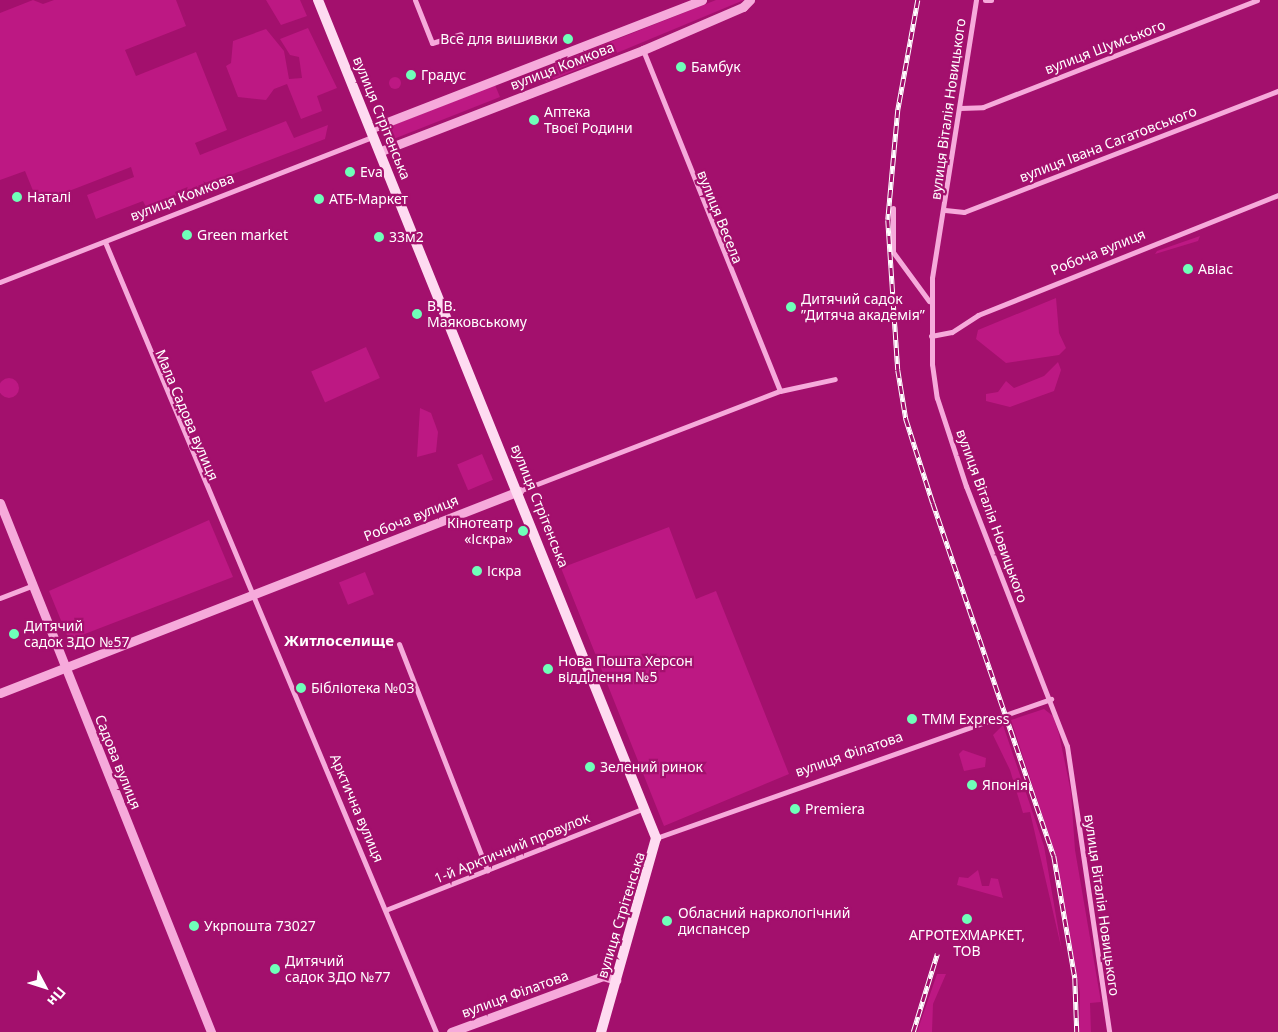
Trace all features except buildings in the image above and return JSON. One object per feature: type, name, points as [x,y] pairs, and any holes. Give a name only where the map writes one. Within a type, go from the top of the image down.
[{"type":"main road","name":"вулиця Стрітенська","points":[[318,0],[519,490],[656,838],[601,1032]]},
{"type":"street","points":[[415,0],[432,43],[461,34]]},
{"type":"street","name":"вулиця Комкова","points":[[0,282],[105,242],[702,0]]},
{"type":"street","name":"вулиця Комкова","points":[[381,151],[644,50],[750,0]]},
{"type":"street","name":"вулиця Віталія Новицького","points":[[976,0],[945,210],[929,301],[937,398],[966,486],[1051,699],[1074,783],[1109,1032]]},
{"type":"street","points":[[985,0],[991,0]]},
{"type":"street","name":"вулиця Шумського","points":[[960,108],[983,107],[1257,0]]},
{"type":"street","name":"вулиця Весела","points":[[644,50],[780,391]]},
{"type":"street","name":"вулиця Івана Сагатовського","points":[[945,210],[964,212],[1278,91]]},
{"type":"street","name":"Робоча вулиця","points":[[931,336],[952,332],[978,315],[1278,195]]},
{"type":"street","points":[[893,208],[892,252],[929,301]]},
{"type":"street","name":"Мала Садова вулиця","points":[[105,242],[251,596]]},
{"type":"street","name":"Робоча вулиця","points":[[0,693],[519,490],[780,391],[835,379]]},
{"type":"street","name":"Садова вулиця","points":[[0,502],[31,586],[211,1032]]},
{"type":"street","points":[[0,598],[31,586]]},
{"type":"street","name":"Арктична вулиця","points":[[251,596],[388,909],[436,1032]]},
{"type":"street","points":[[399,644],[487,870]]},
{"type":"street","name":"вулиця Філатова","points":[[656,838],[1051,699]]},
{"type":"street","name":"1-й Арктичний провулок","points":[[388,909],[645,807]]},
{"type":"street","name":"вулиця Філатова","points":[[451,1032],[603,976],[616,980]]},
{"type":"shaded area","points":[[33,0],[43,4],[54,0],[176,0],[186,26],[125,50],[136,76],[196,52],[227,130],[195,143],[200,155],[286,121],[294,138],[328,125],[325,139],[146,207],[143,201],[96,219],[87,195],[134,177],[131,167],[38,203],[25,171],[0,180],[0,13]]},
{"type":"shaded area","points":[[266,0],[300,0],[307,16],[281,25]]},
{"type":"shaded area","points":[[716,0],[744,0],[547,82],[540,77],[542,69]]},
{"type":"shaded area","points":[[308,28],[337,88],[317,96],[322,111],[301,119],[287,84],[274,89],[266,100],[238,97],[226,66],[231,63],[233,41],[266,29],[284,51],[289,79],[302,78],[299,57],[290,55],[280,39]]},
{"type":"shaded area","points":[[397,77],[400,78],[400,88],[393,89],[390,88],[389,81],[390,78]]},
{"type":"shaded area","points":[[495,85],[500,97],[391,140],[383,136],[386,128]]},
{"type":"shaded area","points":[[1200,236],[1198,241],[1155,254],[1157,251]]},
{"type":"shaded area","points":[[1056,298],[1059,333],[1066,348],[1059,355],[1006,363],[976,339],[978,330]]},
{"type":"shaded area","points":[[366,347],[380,378],[325,402],[311,371]]},
{"type":"shaded area","points":[[1058,362],[1061,370],[1054,391],[1010,407],[986,401],[986,394],[998,392],[1006,381],[1014,388],[1044,376]]},
{"type":"shaded area","points":[[9,378],[16,381],[19,388],[16,395],[9,398],[2,395],[-1,388],[2,381]]},
{"type":"shaded area","points":[[420,408],[431,413],[438,432],[436,452],[417,457]]},
{"type":"shaded area","points":[[482,454],[493,480],[468,490],[457,465]]},
{"type":"shaded area","points":[[209,520],[233,577],[69,640],[49,591]]},
{"type":"shaded area","points":[[669,527],[696,599],[716,591],[789,774],[664,826],[561,568]]},
{"type":"shaded area","points":[[365,572],[374,594],[348,605],[339,582]]},
{"type":"shaded area","points":[[1044,709],[1053,716],[1059,734],[1071,792],[1075,850],[1101,1002],[1090,1003],[1091,1032],[1079,1032],[1080,993],[1056,857],[1011,720]]},
{"type":"shaded area","points":[[1003,725],[1044,846],[1062,951],[1030,812],[1023,813],[1010,770],[993,735]]},
{"type":"shaded area","points":[[963,750],[986,758],[985,767],[964,771],[959,754]]},
{"type":"shaded area","points":[[978,870],[982,886],[989,886],[991,878],[998,879],[1003,898],[957,885],[959,877],[968,878]]},
{"type":"shaded area","points":[[937,974],[946,974],[933,1004],[932,1032],[917,1032]]},
{"type":"railway","points":[[918,0],[898,110],[888,220],[898,370],[906,419],[1054,856],[1075,978],[1077,1032]]},
{"type":"railway","points":[[913,1032],[937,954]]},
{"type":"place","name":"Все для вишивки","points":[[568,39]]},
{"type":"place","name":"Бамбук","points":[[681,67]]},
{"type":"place","name":"Градус","points":[[411,75]]},
{"type":"place","name":"Аптека Твоєї Родини","points":[[534,120]]},
{"type":"place","name":"Eva","points":[[350,172]]},
{"type":"place","name":"Наталі","points":[[17,197]]},
{"type":"place","name":"АТБ-Маркет","points":[[319,199]]},
{"type":"place","name":"Green market","points":[[187,235]]},
{"type":"place","name":"33м2","points":[[379,237]]},
{"type":"place","name":"Авіас","points":[[1188,269]]},
{"type":"place","name":"Дитячий садок ”Дитяча академія”","points":[[791,307]]},
{"type":"place","name":"В. В. Маяковському","points":[[417,314]]},
{"type":"place","name":"Кінотеатр «Іскра»","points":[[523,531]]},
{"type":"place","name":"Іскра","points":[[477,571]]},
{"type":"place","name":"Дитячий садок ЗДО №57","points":[[14,634]]},
{"type":"place","name":"Нова Пошта Херсон відділення №5","points":[[548,669]]},
{"type":"place","name":"Бібліотека №03","points":[[301,688]]},
{"type":"place","name":"TMM Express","points":[[912,719]]},
{"type":"place","name":"Зелений ринок","points":[[590,767]]},
{"type":"place","name":"Японія","points":[[972,785]]},
{"type":"place","name":"Premiera","points":[[795,809]]},
{"type":"place","name":"АГРОТЕХМАРКЕТ, ТОВ","points":[[967,919]]},
{"type":"place","name":"Обласний наркологічний диспансер","points":[[667,921]]},
{"type":"place","name":"Укрпошта 73027","points":[[194,926]]},
{"type":"place","name":"Дитячий садок ЗДО №77","points":[[275,969]]},
{"type":"district","name":"Житлоселище","points":[[339,641]]}]
